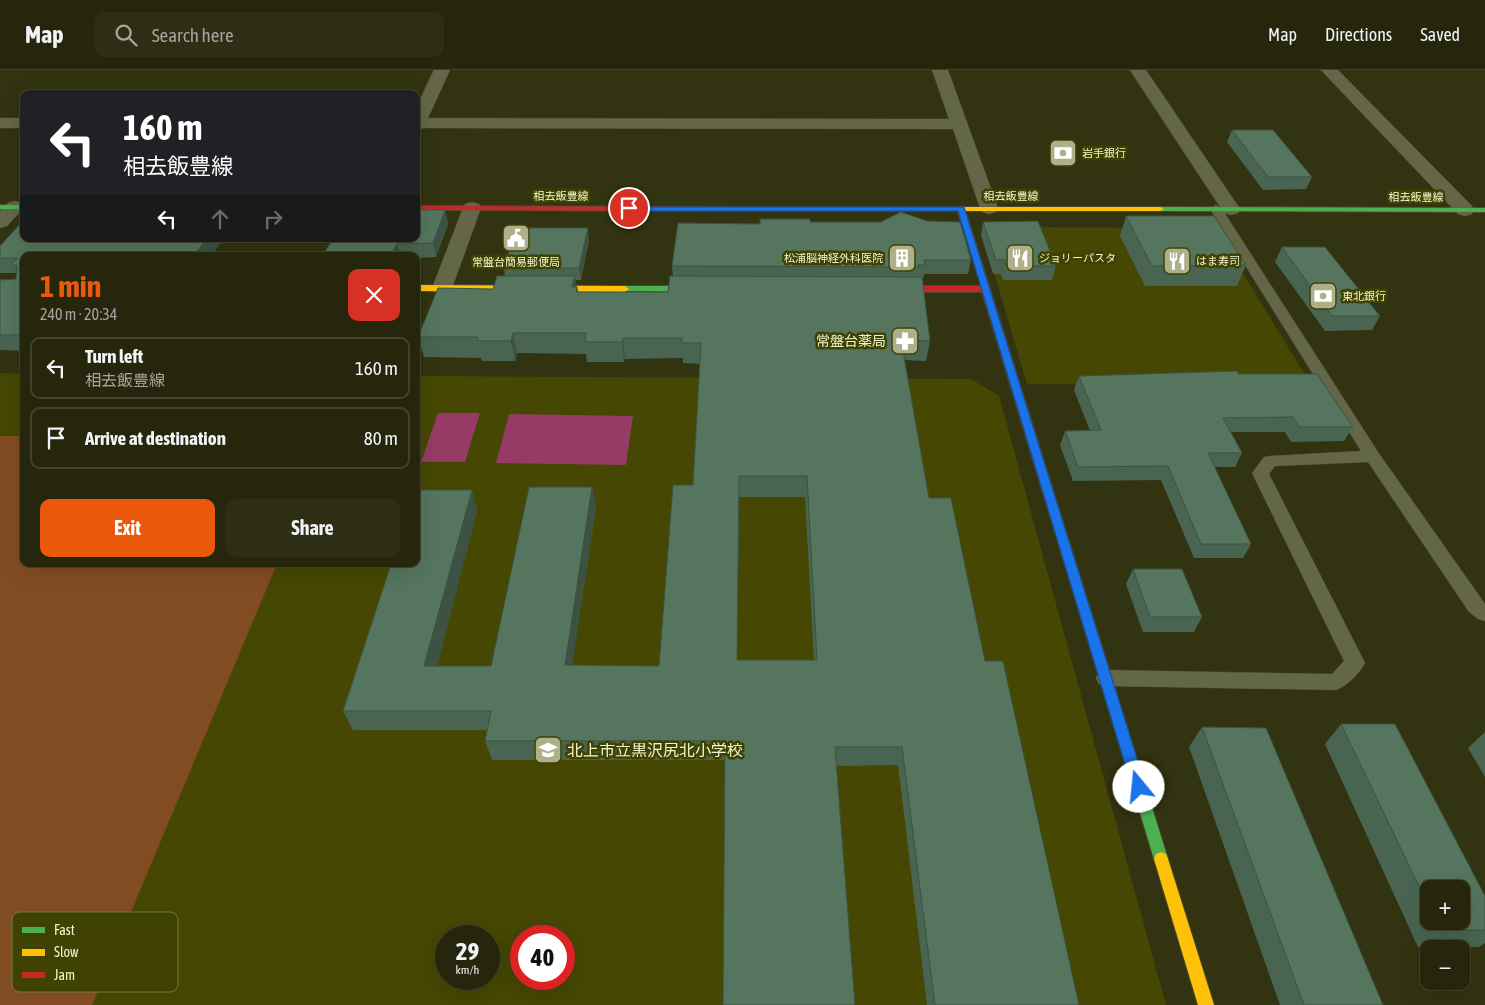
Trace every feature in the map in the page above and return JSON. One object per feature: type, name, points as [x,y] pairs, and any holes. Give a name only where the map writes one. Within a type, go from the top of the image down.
[{"type":"street","points":[[420,118],[442,70]]},
{"type":"street","points":[[940,70],[989,208]]},
{"type":"street","points":[[1138,70],[1223,209]]},
{"type":"street","points":[[1329,70],[1465,210]]},
{"type":"street","points":[[0,124],[20,124]]},
{"type":"street","points":[[420,124],[960,124]]},
{"type":"street","points":[[0,222],[13,207]]},
{"type":"street","name":"相去飯豊線","points":[[420,208],[1485,210]]},
{"type":"street","points":[[442,288],[472,208]]},
{"type":"street","points":[[961,209],[1206,1005]]},
{"type":"street","points":[[420,288],[719,288]]},
{"type":"street","points":[[877,289],[986,289]]},
{"type":"lane","points":[[1223,209],[1372,456],[1476,607],[1485,614]]},
{"type":"lane","points":[[1106,678],[1336,682],[1355,662],[1260,473],[1270,461],[1372,456]]},
{"type":"shaded area","points":[[1002,227],[1215,228],[1312,386],[1027,384],[984,239]]},
{"type":"shaded area","name":"北上市立黒沢尻北小学校","points":[[0,373],[20,374],[20,567],[420,567],[420,376],[971,379],[999,396],[1166,1005],[0,1005]]},
{"type":"shaded area","points":[[438,413],[480,413],[465,462],[421,462]]},
{"type":"shaded area","points":[[509,414],[633,416],[626,465],[496,463]]},
{"type":"shaded area","points":[[0,436],[20,436],[20,567],[276,567],[131,912],[12,912],[12,992],[97,992],[92,1005],[0,1005]]},
{"type":"building","points":[[1232,130],[1273,130],[1312,177],[1268,177]]},
{"type":"building","points":[[420,210],[445,210],[433,243],[397,244],[392,252],[325,252],[331,242],[420,242]]},
{"type":"building","points":[[901,212],[927,221],[960,222],[971,260],[924,260],[925,265],[918,265],[919,267],[672,266],[678,223],[760,224],[760,219],[810,219],[810,222],[881,222]]},
{"type":"building","points":[[1126,216],[1214,216],[1246,265],[1152,266]]},
{"type":"building","points":[[1038,221],[1056,266],[1006,266],[1004,259],[996,260],[983,222]]},
{"type":"building","points":[[20,224],[20,242],[204,242],[197,252],[20,252],[20,335],[0,335],[0,280],[16,279],[17,266],[12,264],[18,258],[0,258],[0,246]]},
{"type":"building","points":[[516,228],[588,228],[579,268],[504,268]]},
{"type":"building","points":[[1282,247],[1325,247],[1380,316],[1332,316]]},
{"type":"building","points":[[497,276],[575,276],[572,287],[577,287],[576,292],[668,292],[670,276],[922,277],[930,341],[901,340],[929,498],[951,498],[985,661],[1003,661],[1079,1005],[935,1005],[902,747],[835,747],[855,1005],[723,1005],[725,741],[485,741],[491,711],[343,711],[390,567],[420,567],[420,490],[472,490],[424,666],[491,666],[529,487],[592,487],[565,665],[659,666],[673,485],[693,485],[701,343],[682,343],[682,338],[623,338],[622,342],[585,342],[586,333],[513,333],[511,341],[477,341],[478,337],[420,337],[420,332],[438,288],[493,289]],"holes":[[[739,476],[807,476],[817,660],[737,660]]]},
{"type":"building","points":[[1237,371],[1238,374],[1317,374],[1353,427],[1299,427],[1293,417],[1223,418],[1242,453],[1208,453],[1251,544],[1201,544],[1168,466],[1078,467],[1065,431],[1101,430],[1079,376]]},
{"type":"building","points":[[1133,569],[1182,569],[1202,617],[1150,617]]},
{"type":"building","points":[[1341,724],[1395,724],[1485,896],[1485,930],[1470,930],[1470,880],[1420,880],[1420,888]]},
{"type":"building","points":[[1202,727],[1266,728],[1383,1005],[1304,1005]]},
{"type":"traffic: fast","points":[[0,207],[20,207]]},
{"type":"traffic: fast","points":[[1160,209],[1485,210]]},
{"type":"traffic: fast","points":[[625,289],[705,289]]},
{"type":"traffic: fast","points":[[1087,618],[1161,859]]},
{"type":"traffic: slow","points":[[753,209],[1160,209]]},
{"type":"traffic: slow","points":[[420,288],[625,289]]},
{"type":"traffic: slow","points":[[1161,859],[1206,1005]]},
{"type":"traffic: jam","points":[[420,208],[753,209]]},
{"type":"traffic: jam","points":[[961,209],[1087,618]]},
{"type":"traffic: jam","points":[[885,289],[986,289]]},
{"type":"place","name":"岩手銀行","points":[[1063,153]]},
{"type":"place","name":"常盤台簡易郵便局","points":[[516,238]]},
{"type":"place","name":"松浦脳神経外科医院","points":[[902,258]]},
{"type":"place","name":"ジョリーパスタ","points":[[1020,258]]},
{"type":"place","name":"はま寿司","points":[[1177,261]]},
{"type":"place","name":"東北銀行","points":[[1323,296]]},
{"type":"place","name":"常盤台薬局","points":[[905,341]]},
{"type":"place","name":"北上市立黒沢尻北小学校","points":[[548,750]]},
{"type":"route","points":[[629,208],[961,209],[1139,787]]}]
